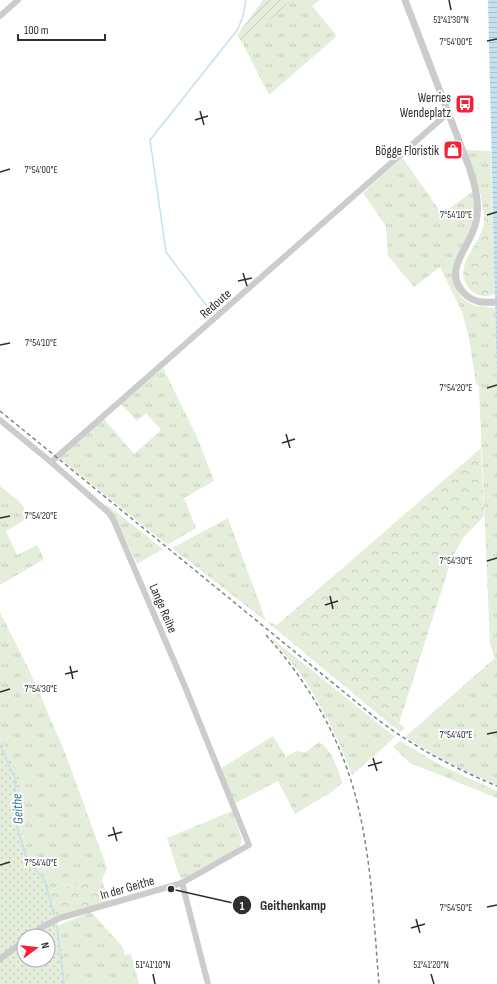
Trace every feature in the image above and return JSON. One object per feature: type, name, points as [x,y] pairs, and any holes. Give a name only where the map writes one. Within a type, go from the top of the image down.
[{"type":"street","points":[[0,16],[18,0]]},
{"type":"street","points":[[405,0],[469,167],[478,203],[476,223],[472,236],[458,261],[456,267],[456,279],[461,290],[470,298],[483,303],[497,302]]},
{"type":"street","name":"Redoute","points":[[51,462],[448,113]]},
{"type":"street","name":"Lange Reihe","points":[[0,420],[109,513],[114,521],[183,682],[249,845]]},
{"type":"street","name":"In der Geithe","points":[[41,928],[60,918],[182,883],[202,874],[249,845]]},
{"type":"street","points":[[182,883],[208,984]]},
{"type":"street","points":[[0,959],[16,947]]},
{"type":"green space","points":[[263,0],[283,0],[287,5],[243,44],[237,35]]},
{"type":"green space","points":[[283,0],[319,0],[312,6],[337,36],[269,95],[243,44],[287,5]]},
{"type":"green space","points":[[465,150],[491,151],[495,294],[488,296],[488,216],[484,216],[481,196]]},
{"type":"green space","points":[[402,157],[442,214],[473,191],[475,208],[474,221],[455,261],[453,267],[453,280],[461,296],[466,301],[476,306],[495,308],[497,386],[497,785],[446,762],[405,737],[495,658],[490,644],[479,386],[476,384],[469,338],[462,312],[440,267],[414,287],[388,256],[386,226],[363,193]]},
{"type":"green space","points":[[488,215],[488,296],[482,296],[473,292],[469,288],[464,281],[463,273],[467,258],[483,228],[484,216]]},
{"type":"green space","points":[[163,368],[197,437],[214,481],[184,498],[196,528],[167,545],[58,457],[104,419],[134,454],[161,430],[146,413],[137,421],[121,404]]},
{"type":"green space","points":[[481,448],[484,516],[463,538],[452,558],[399,723],[277,625]]},
{"type":"green space","points":[[0,486],[19,501],[30,517],[6,531],[17,555],[37,545],[44,559],[0,585]]},
{"type":"green space","points":[[106,504],[163,549],[137,564],[115,517],[105,505]]},
{"type":"green space","points":[[228,518],[266,621],[172,548]]},
{"type":"green space","points":[[0,612],[30,672],[64,750],[107,868],[102,880],[52,889],[29,858],[19,819],[23,781],[0,737]]},
{"type":"green space","points":[[266,621],[277,625],[405,728],[400,732]]},
{"type":"green space","points":[[269,636],[395,737],[352,775],[337,738],[311,690],[296,668]]},
{"type":"green space","points":[[273,736],[286,757],[298,750],[300,752],[306,752],[319,742],[324,745],[331,755],[342,783],[330,793],[295,814],[278,781],[234,804],[220,769]]},
{"type":"green space","points":[[0,737],[23,781],[19,819],[29,858],[52,889],[102,880],[109,902],[52,917],[54,928],[16,928],[16,968],[56,968],[56,944],[62,984],[0,984]]},
{"type":"green space","points":[[0,738],[21,781],[15,811],[19,835],[23,850],[35,872],[44,884],[56,914],[67,984],[0,984]]},
{"type":"green space","points":[[400,741],[442,766],[497,791],[497,798],[410,763],[393,747]]},
{"type":"green space","points":[[232,811],[242,839],[239,849],[181,881],[167,838]]},
{"type":"green space","points":[[91,912],[122,946],[125,955],[131,954],[139,984],[62,984],[56,941],[56,928],[54,927]]},
{"type":"water","points":[[488,0],[497,0],[497,386]]},
{"type":"waterway","points":[[212,313],[166,252],[150,140],[238,29],[243,16],[246,0]]},
{"type":"waterway","name":"Geithe","points":[[0,745],[16,781],[14,799],[16,824],[27,859],[45,881],[54,915]]},
{"type":"waterway","name":"Geithe","points":[[57,926],[64,984]]},
{"type":"railway","points":[[0,411],[377,719],[405,739],[435,756],[465,772],[497,786]]},
{"type":"railway","points":[[266,635],[297,673],[323,715],[334,737],[352,782],[363,828],[369,872],[379,984]]},
{"type":"place","name":"Werries Wendeplatz","points":[[465,104]]},
{"type":"place","name":"Bögge Floristik","points":[[453,150]]},
{"type":"place","name":"Geithenkamp","points":[[171,889]]}]
